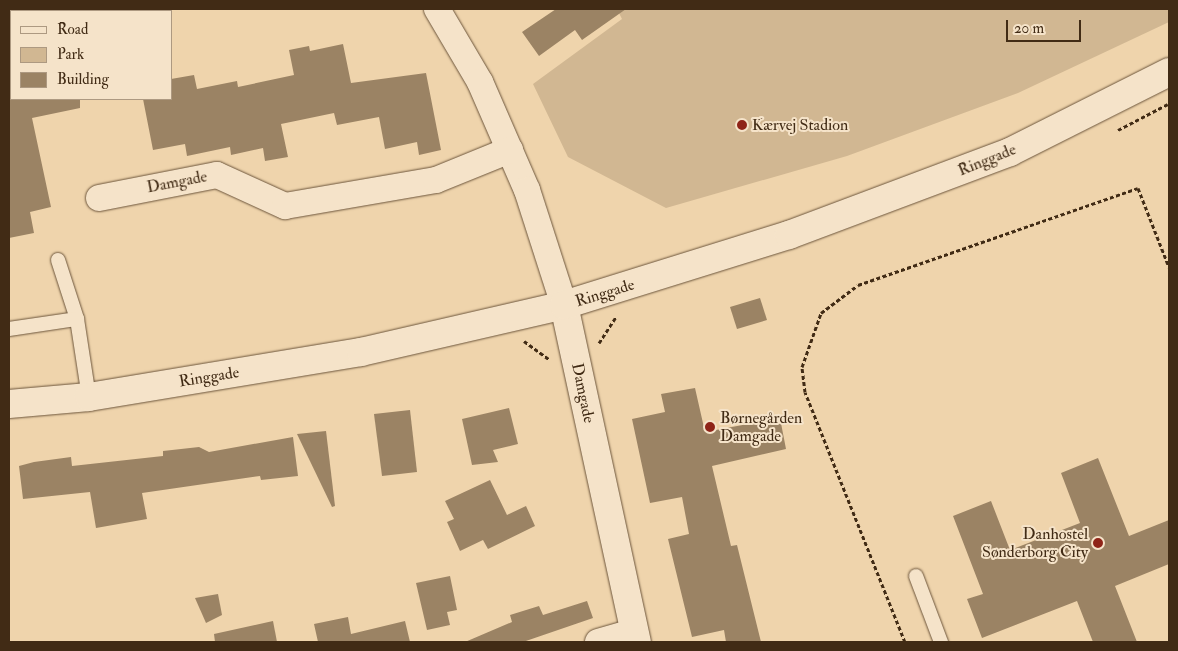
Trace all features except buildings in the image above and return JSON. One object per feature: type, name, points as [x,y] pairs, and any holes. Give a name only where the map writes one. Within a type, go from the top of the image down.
[{"type":"street","name":"Damgade","points":[[437,9],[480,82],[510,150],[564,305],[636,637]]},
{"type":"street","name":"Ringgade","points":[[9,404],[90,397],[361,352],[564,305],[790,235],[1010,152],[1169,72]]},
{"type":"street","name":"Damgade","points":[[99,198],[217,175],[285,206],[436,180],[510,150]]},
{"type":"street","points":[[598,642],[636,637]]},
{"type":"lane","points":[[58,260],[77,319],[90,397]]},
{"type":"lane","points":[[9,329],[77,319]]},
{"type":"lane","points":[[916,576],[941,642]]},
{"type":"path","points":[[905,642],[805,392],[802,368],[821,313],[858,285],[1138,188],[1169,267]]},
{"type":"green space","name":"Kærvej Stadion","points":[[617,9],[1169,9],[1169,22],[1018,93],[847,156],[666,208],[568,157],[533,84],[622,19]]},
{"type":"place","name":"Kærvej Stadion","points":[[742,125]]},
{"type":"place","name":"Børnegården Damgade","points":[[710,427]]},
{"type":"place","name":"Danhostel Sønderborg City","points":[[1098,543]]}]
